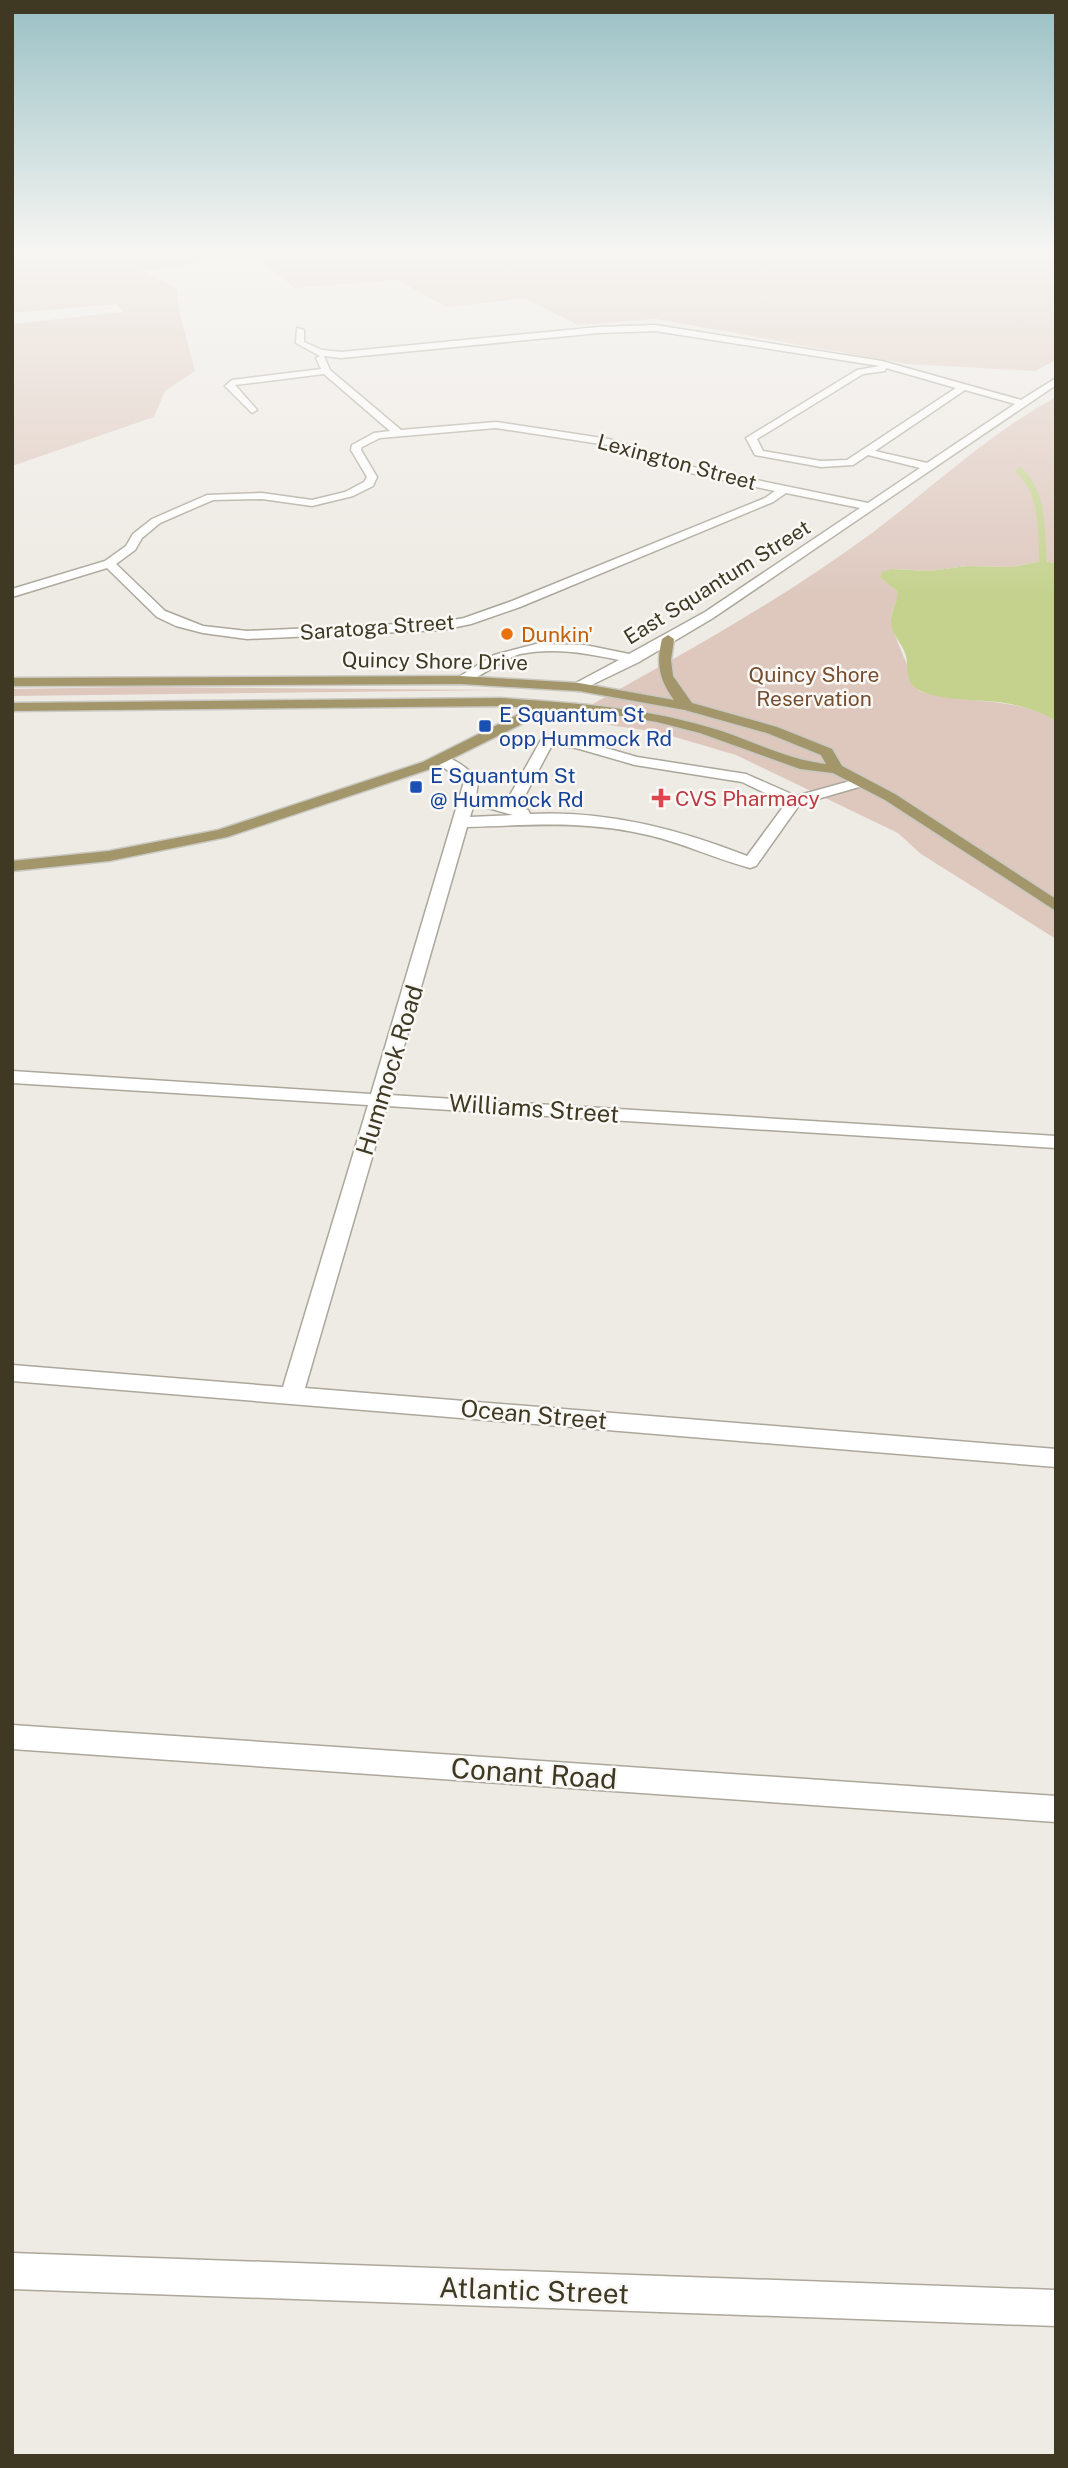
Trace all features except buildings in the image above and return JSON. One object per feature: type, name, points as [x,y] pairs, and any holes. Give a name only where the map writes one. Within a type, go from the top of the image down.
[{"type":"main road","points":[[668,639],[663,659],[666,678],[687,706]]},
{"type":"main road","name":"Quincy Shore Drive","points":[[12,682],[461,680],[579,687],[687,706],[797,739],[827,752],[836,769]]},
{"type":"main road","name":"East Squantum Street","points":[[12,866],[108,856],[221,834],[440,760],[579,687]]},
{"type":"main road","name":"Quincy Shore Drive","points":[[12,707],[501,702],[657,718],[705,730],[804,766],[836,769],[890,797],[1056,906]]},
{"type":"street","points":[[325,367],[398,433]]},
{"type":"street","points":[[889,367],[1021,403]]},
{"type":"street","points":[[894,368],[860,372],[751,438],[759,453],[821,464],[849,463],[963,387]]},
{"type":"street","points":[[252,410],[230,386],[232,383],[326,371]]},
{"type":"street","name":"East Squantum Street","points":[[579,687],[634,659],[709,615],[1056,381]]},
{"type":"street","name":"Lexington Street","points":[[109,564],[131,548],[137,536],[156,521],[211,497],[262,496],[312,503],[349,494],[369,484],[372,477],[356,450],[357,445],[378,435],[496,425],[609,442],[690,470],[871,507]]},
{"type":"street","points":[[868,452],[928,467]]},
{"type":"street","name":"Saratoga Street","points":[[109,564],[161,614],[182,624],[218,631],[247,635],[442,626],[467,621],[516,604],[769,500],[785,489]]},
{"type":"street","points":[[12,593],[109,564]]},
{"type":"street","points":[[461,680],[503,656],[529,649],[582,647],[634,659]]},
{"type":"street","points":[[510,809],[548,740],[578,744],[635,761],[746,778],[795,802]]},
{"type":"street","points":[[440,760],[467,775],[471,782],[468,798],[542,818]]},
{"type":"street","points":[[461,822],[542,818],[626,825],[698,844],[750,863],[795,802],[861,782]]},
{"type":"street","name":"Hummock Road","points":[[292,1394],[324,1280],[382,1098],[468,798]]},
{"type":"street","name":"Williams Street","points":[[12,1077],[1056,1142]]},
{"type":"street","name":"Ocean Street","points":[[12,1373],[1056,1458]]},
{"type":"street","name":"Conant Road","points":[[12,1737],[1056,1809]]},
{"type":"street","name":"Atlantic Street","points":[[12,2271],[1056,2308]]},
{"type":"green space","points":[[12,367],[194,367],[195,371],[165,391],[154,417],[12,466]]},
{"type":"green space","points":[[965,367],[1042,367],[1035,371]]},
{"type":"green space","name":"Quincy Shore Reservation","points":[[1056,397],[1056,563],[1043,561],[1012,567],[967,566],[930,571],[892,569],[888,583],[897,591],[891,622],[919,691],[1023,707],[1056,721],[1056,939],[921,854],[898,833],[736,755],[658,732],[566,719],[722,631],[798,584],[872,533],[1007,427]]},
{"type":"green space","points":[[135,687],[505,690],[12,696],[12,689]]},
{"type":"shaded area","points":[[1043,561],[1056,563],[1056,721],[1011,704],[927,694],[911,683],[907,659],[892,626],[891,618],[897,591],[880,577],[882,572],[892,569],[930,571],[967,566],[1012,567]]},
{"type":"waterway","points":[[1020,471],[1028,480],[1040,513],[1043,561]]},
{"type":"place","name":"Dunkin'","points":[[507,634]]},
{"type":"place","name":"E Squantum St opp Hummock Rd","points":[[485,726]]},
{"type":"place","name":"E Squantum St @ Hummock Rd","points":[[416,787]]},
{"type":"place","name":"CVS Pharmacy","points":[[661,798]]}]
